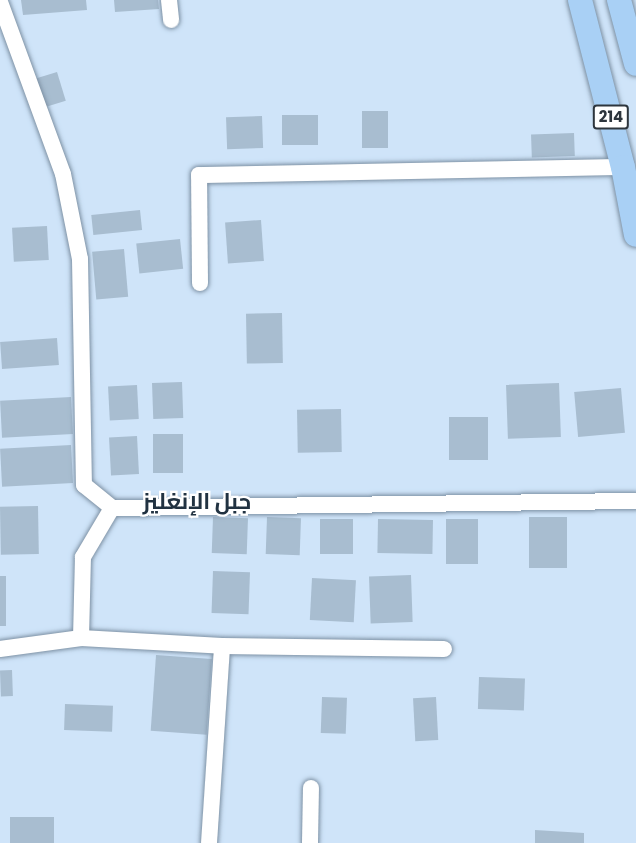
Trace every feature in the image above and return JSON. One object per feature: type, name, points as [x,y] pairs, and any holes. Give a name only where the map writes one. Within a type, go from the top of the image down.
[{"type":"highway","name":"214","points":[[580,0],[623,167],[636,236]]},
{"type":"highway","points":[[619,0],[636,64]]},
{"type":"street","points":[[169,0],[171,20]]},
{"type":"street","points":[[0,2],[63,174],[80,259],[84,485],[112,508],[636,501]]},
{"type":"street","points":[[200,283],[199,175],[623,167]]},
{"type":"street","points":[[81,638],[83,557],[112,508]]},
{"type":"street","points":[[0,649],[81,638],[222,646],[444,649]]},
{"type":"street","points":[[209,843],[222,646]]},
{"type":"street","points":[[310,843],[311,788]]},
{"type":"building","points":[[21,0],[86,0],[87,10],[23,15]]},
{"type":"building","points":[[114,0],[158,0],[159,9],[115,12]]},
{"type":"building","points":[[57,72],[66,101],[44,107],[35,79]]},
{"type":"building","points":[[362,111],[388,111],[388,148],[362,148]]},
{"type":"building","points":[[282,115],[318,115],[318,145],[282,145]]},
{"type":"building","points":[[262,116],[263,148],[227,149],[226,117]]},
{"type":"building","points":[[574,133],[575,156],[532,157],[531,135]]},
{"type":"building","points":[[140,210],[142,230],[93,235],[91,215]]},
{"type":"building","points":[[261,220],[264,261],[228,263],[225,223]]},
{"type":"building","points":[[47,226],[49,260],[14,262],[12,228]]},
{"type":"building","points":[[180,239],[183,269],[139,273],[136,244]]},
{"type":"building","points":[[124,249],[128,297],[96,300],[92,252]]},
{"type":"building","points":[[282,313],[283,363],[247,364],[246,314]]},
{"type":"building","points":[[57,338],[59,365],[2,369],[0,342]]},
{"type":"building","points":[[182,382],[183,418],[153,419],[152,383]]},
{"type":"building","points":[[559,383],[561,437],[508,439],[506,385]]},
{"type":"building","points":[[137,385],[139,419],[110,420],[108,387]]},
{"type":"building","points":[[621,388],[625,433],[578,437],[574,392]]},
{"type":"building","points":[[71,397],[73,434],[2,438],[0,401]]},
{"type":"building","points":[[341,409],[342,452],[298,453],[297,410]]},
{"type":"building","points":[[449,417],[488,417],[488,460],[449,460]]},
{"type":"building","points":[[153,434],[183,434],[183,473],[153,473]]},
{"type":"building","points":[[137,436],[139,474],[111,475],[109,437]]},
{"type":"building","points":[[71,445],[73,483],[2,487],[0,449]]},
{"type":"building","points":[[38,506],[39,554],[1,555],[0,507]]},
{"type":"building","points":[[213,517],[248,518],[247,554],[212,553]]},
{"type":"building","points":[[267,517],[301,518],[300,555],[266,554]]},
{"type":"building","points":[[529,517],[567,517],[567,568],[529,568]]},
{"type":"building","points":[[320,519],[353,519],[353,554],[320,554]]},
{"type":"building","points":[[378,519],[433,520],[432,554],[377,553]]},
{"type":"building","points":[[446,519],[478,519],[478,564],[446,564]]},
{"type":"building","points":[[213,571],[250,572],[249,614],[212,613]]},
{"type":"building","points":[[411,575],[413,622],[371,623],[369,576]]},
{"type":"building","points":[[0,576],[6,576],[6,626],[0,626]]},
{"type":"building","points":[[312,578],[356,580],[354,622],[310,620]]},
{"type":"building","points":[[156,655],[212,659],[207,735],[151,731]]},
{"type":"building","points":[[0,670],[12,670],[13,696],[1,696]]},
{"type":"building","points":[[479,677],[525,679],[524,711],[478,709]]},
{"type":"building","points":[[322,697],[347,698],[346,734],[321,733]]},
{"type":"building","points":[[436,697],[438,740],[415,741],[413,698]]},
{"type":"building","points":[[65,704],[113,706],[112,732],[64,730]]},
{"type":"building","points":[[10,817],[54,817],[54,843],[10,843]]},
{"type":"building","points":[[535,830],[584,833],[584,843],[535,843]]},
{"type":"district","name":"جبل الإنغليز","points":[[197,502]]}]
